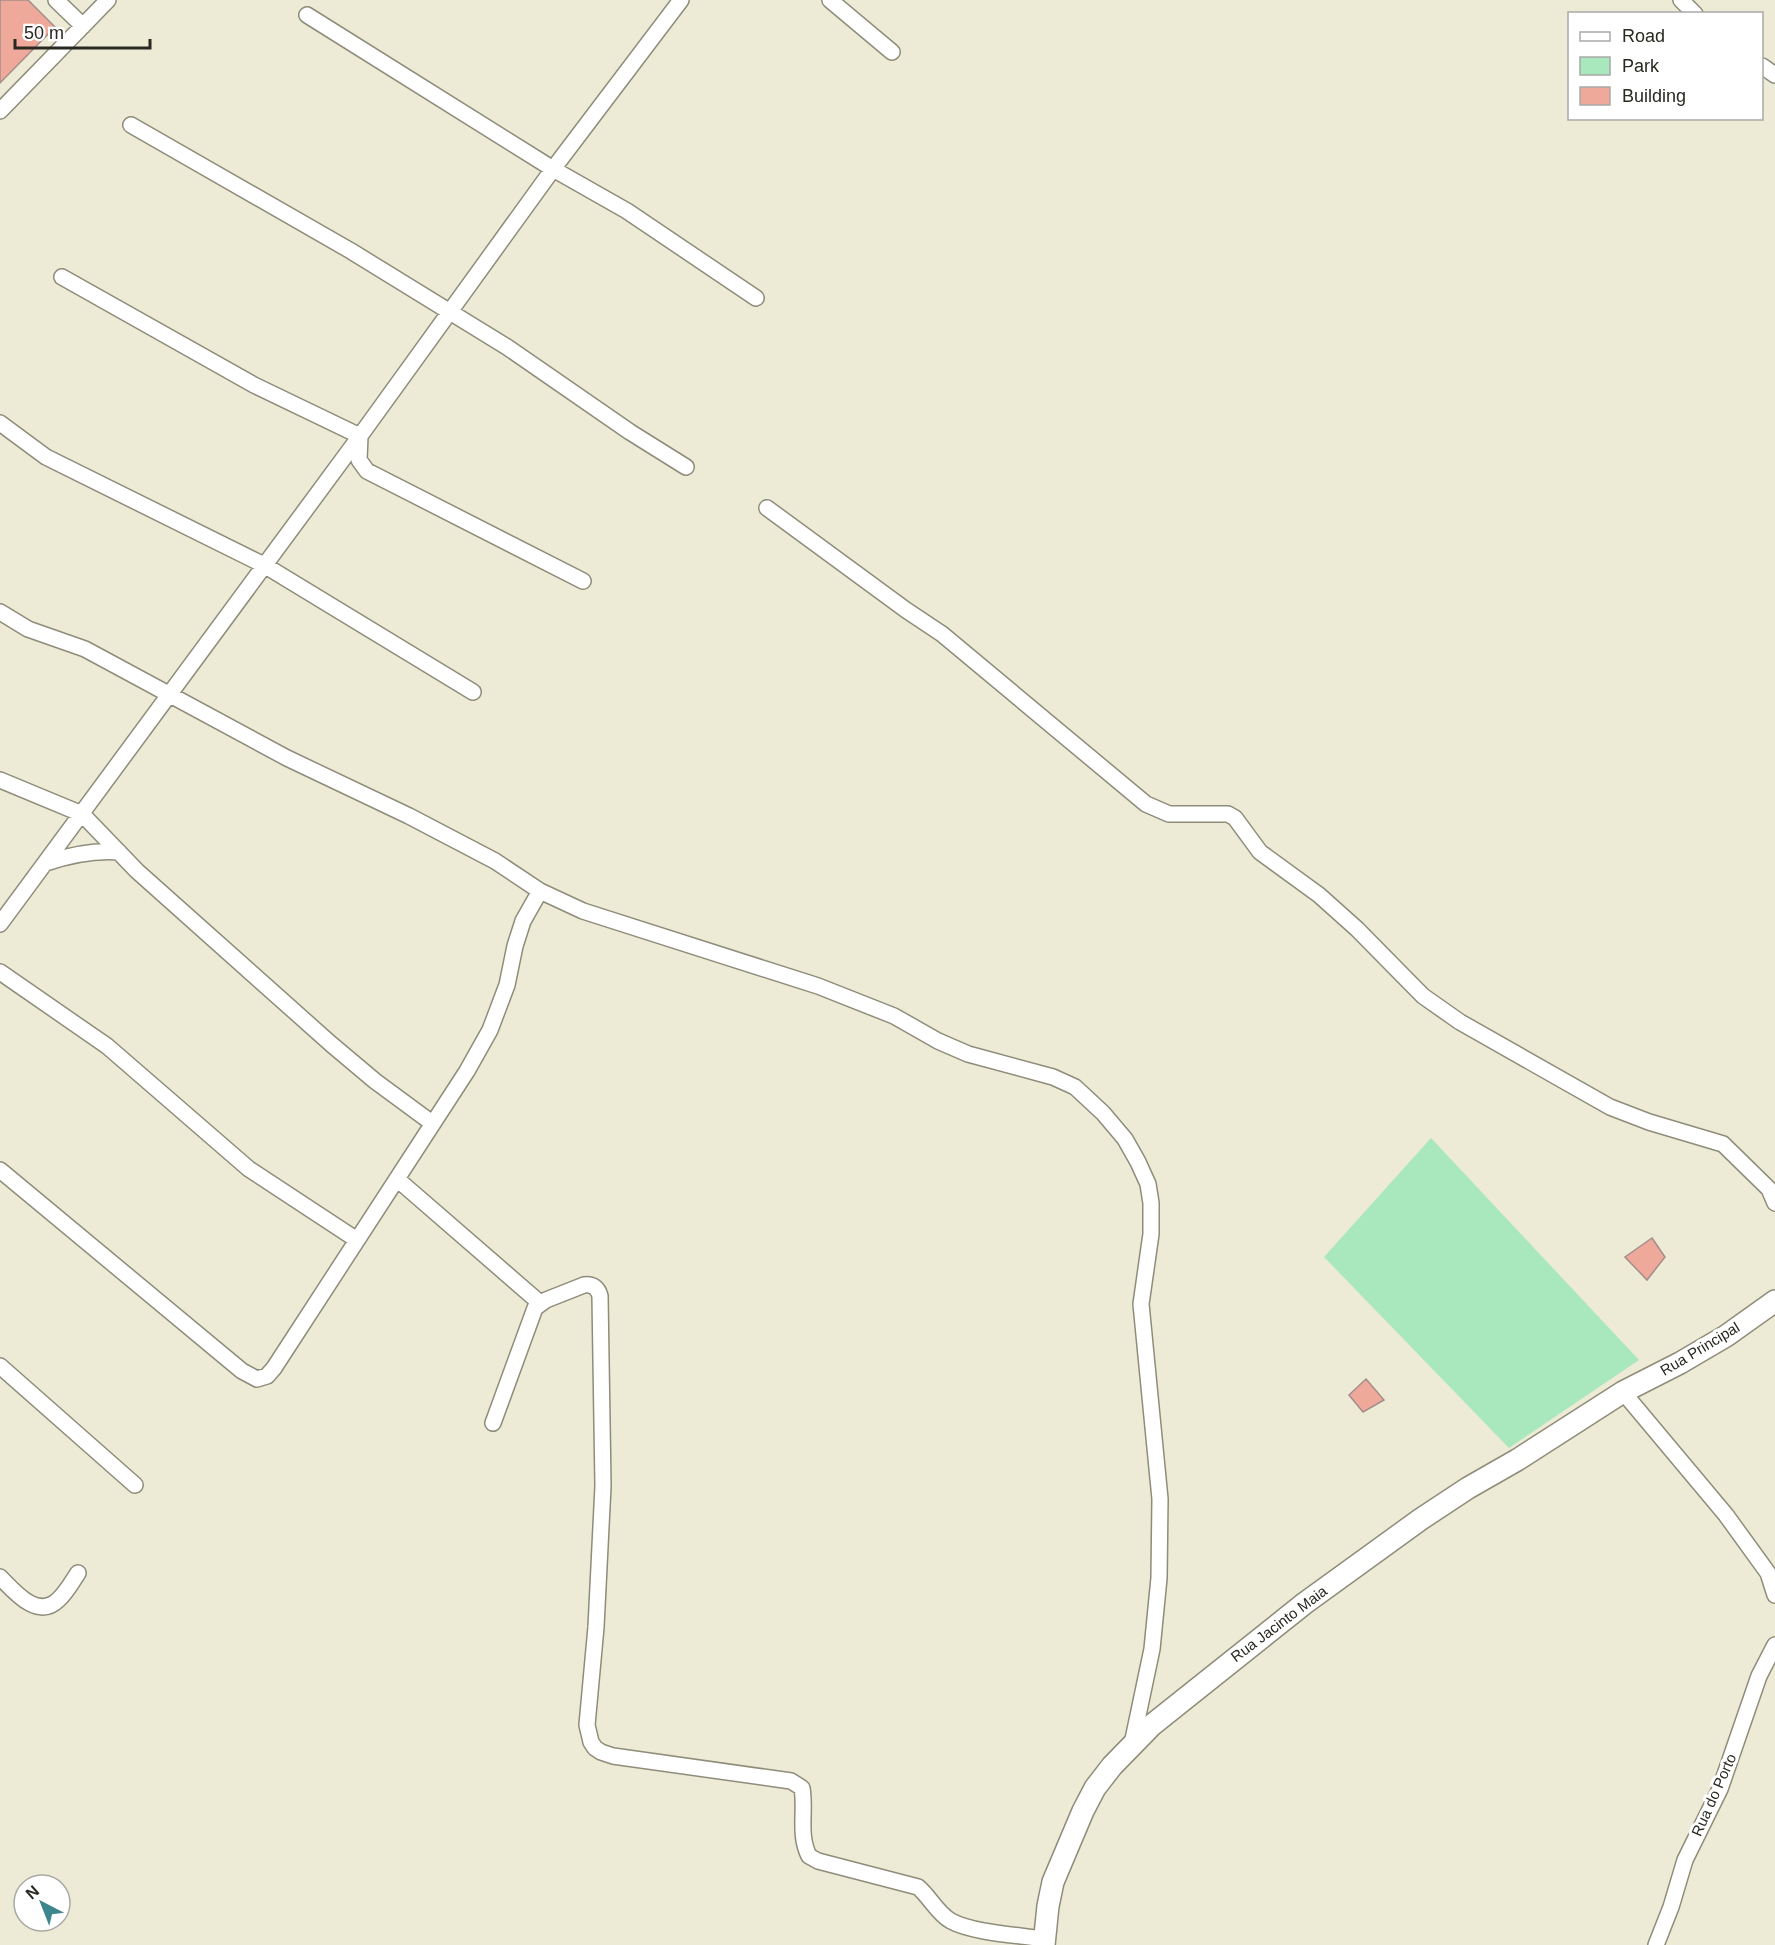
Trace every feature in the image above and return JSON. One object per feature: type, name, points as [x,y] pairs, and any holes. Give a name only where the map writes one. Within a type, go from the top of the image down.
[{"type":"street","points":[[56,0],[83,26]]},
{"type":"street","points":[[0,111],[108,0]]},
{"type":"street","points":[[0,924],[360,436],[553,169],[681,0]]},
{"type":"street","points":[[831,0],[892,52]]},
{"type":"street","points":[[1681,0],[1693,12]]},
{"type":"street","points":[[307,15],[553,169],[627,211],[756,298]]},
{"type":"street","points":[[132,125],[341,245],[507,347],[630,432],[686,466]]},
{"type":"street","points":[[62,277],[254,385],[360,436]]},
{"type":"street","points":[[0,423],[46,457],[264,565],[473,692]]},
{"type":"street","points":[[360,436],[359,460],[368,471],[583,581]]},
{"type":"street","points":[[767,508],[942,634],[1146,804],[1169,814],[1228,814],[1235,818],[1260,852],[1319,894],[1432,1003],[1460,1022],[1610,1107],[1649,1122],[1723,1144],[1769,1189],[1775,1203]]},
{"type":"street","points":[[0,612],[28,629],[85,649],[287,758],[409,816],[495,861],[540,891],[584,911],[818,986],[894,1016],[968,1054],[1053,1077],[1075,1088],[1103,1113],[1125,1139],[1148,1184],[1151,1203],[1151,1234],[1141,1304],[1160,1499],[1159,1578],[1152,1649],[1132,1744]]},
{"type":"street","points":[[0,780],[82,814],[138,871],[331,1044],[375,1081],[432,1123]]},
{"type":"street","points":[[46,863],[91,852],[118,852]]},
{"type":"street","points":[[0,1170],[242,1371],[257,1379],[267,1376],[467,1071],[490,1030],[507,985],[523,921],[540,891]]},
{"type":"street","points":[[0,972],[107,1046],[249,1169],[357,1240]]},
{"type":"street","points":[[397,1179],[540,1303]]},
{"type":"street","points":[[493,1423],[531,1314],[540,1303],[591,1284],[599,1291],[600,1296],[603,1486],[596,1627],[587,1725],[591,1742],[595,1748],[613,1756],[791,1781],[802,1788],[802,1836],[809,1856],[818,1861],[918,1887],[941,1913],[952,1921],[974,1929],[1044,1942]]},
{"type":"street","name":"Rua Principal","points":[[1623,1392],[1726,1336],[1775,1301]]},
{"type":"street","points":[[0,1366],[135,1485]]},
{"type":"street","points":[[1623,1392],[1726,1515],[1768,1573],[1775,1595]]},
{"type":"street","name":"Rua Jacinto Maia","points":[[1044,1942],[1053,1882],[1070,1838],[1095,1788],[1132,1744],[1193,1690],[1262,1636],[1421,1519],[1623,1392]]},
{"type":"street","points":[[0,1577],[26,1602],[43,1607],[57,1601],[78,1573]]},
{"type":"street","name":"Rua do Porto","points":[[1656,1945],[1671,1907],[1685,1860],[1720,1789],[1759,1676],[1775,1646]]},
{"type":"green space","points":[[1431,1138],[1639,1360],[1509,1448],[1324,1257]]},
{"type":"building","points":[[0,0],[28,0],[55,27],[0,83]]},
{"type":"building","points":[[1652,1238],[1665,1257],[1647,1280],[1625,1257]]},
{"type":"building","points":[[1366,1379],[1384,1400],[1363,1412],[1349,1395]]}]
